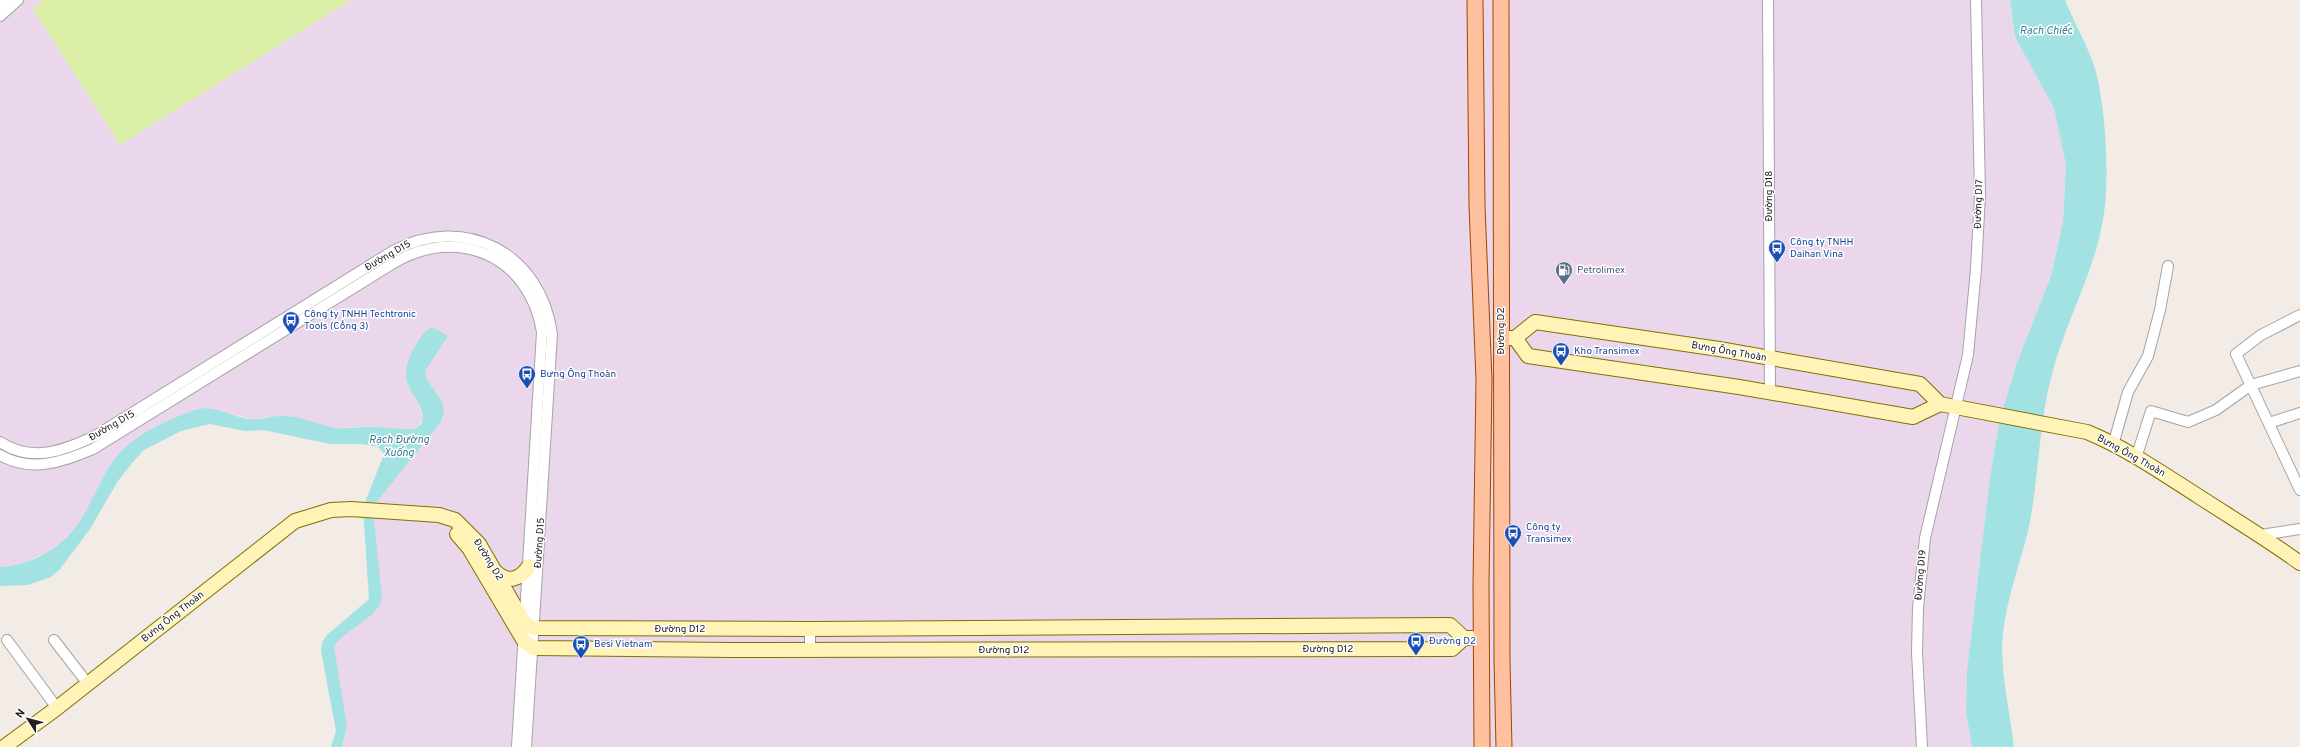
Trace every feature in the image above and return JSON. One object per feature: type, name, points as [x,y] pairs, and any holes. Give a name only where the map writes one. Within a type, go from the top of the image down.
[{"type":"main road","name":"Đường D2","points":[[1475,0],[1478,226],[1473,236],[1474,267],[1480,274],[1484,380],[1481,592],[1482,747]]},
{"type":"main road","name":"Đường D2","points":[[1501,0],[1508,338],[1505,638],[1502,661],[1508,675],[1504,747]]},
{"type":"main road","points":[[1482,337],[1508,338]]},
{"type":"main road","points":[[1481,638],[1505,638]]},
{"type":"main road","name":"Đường D2","points":[[1475,747],[1475,682],[1481,661]]},
{"type":"main road","name":"Đường D2","points":[[1506,694],[1509,747]]},
{"type":"street","points":[[0,4],[5,0]]},
{"type":"street","points":[[0,16],[18,0]]},
{"type":"street","name":"Đường D18","points":[[1768,0],[1770,392]]},
{"type":"street","name":"Đường D17","points":[[1956,407],[1968,354],[1979,210],[1979,98],[1976,0]]},
{"type":"street","name":"Đường D15","points":[[0,455],[24,464],[46,465],[87,452],[111,439],[312,309],[393,251],[415,241],[437,236],[472,239],[492,246],[521,265],[534,282],[545,302],[552,334],[530,626],[526,747]]},
{"type":"street","name":"Đường D15","points":[[0,442],[13,449],[37,454],[60,451],[106,430],[403,257],[428,248],[451,246],[475,250],[504,264],[520,279],[532,295],[537,307],[542,345],[529,566],[530,626]]},
{"type":"street","points":[[2112,444],[2128,392],[2148,356],[2160,310],[2168,266]]},
{"type":"street","points":[[2300,315],[2261,335],[2236,354],[2252,385],[2300,490]]},
{"type":"street","name":"Bưng Ông Thoàn","points":[[1508,338],[1535,322],[1719,349],[1920,384],[1940,404],[2087,432],[2136,458],[2261,535],[2300,563]]},
{"type":"street","points":[[1508,338],[1528,356],[1770,392],[1913,418],[1940,404]]},
{"type":"street","points":[[2136,458],[2151,411],[2188,422],[2216,410],[2252,385],[2300,371]]},
{"type":"street","name":"Đường D19","points":[[1922,747],[1917,652],[1918,608],[1924,545],[1933,496],[1956,407]]},
{"type":"street","points":[[2269,423],[2300,413]]},
{"type":"street","name":"Bưng Ông Thoàn","points":[[4,747],[88,684],[295,521],[331,510],[352,509],[401,512]]},
{"type":"street","name":"Đường D2","points":[[401,512],[448,517],[462,525],[479,544],[530,626]]},
{"type":"street","name":"Đường D2","points":[[424,514],[451,529],[470,548],[529,645]]},
{"type":"street","points":[[2261,535],[2300,528]]},
{"type":"street","points":[[494,569],[501,576],[510,579],[520,576],[529,566]]},
{"type":"street","name":"Đường D12","points":[[529,645],[810,650],[1452,649],[1464,638],[1450,625],[810,629],[530,626]]},
{"type":"street","points":[[810,629],[810,650]]},
{"type":"street","points":[[1464,638],[1481,638]]},
{"type":"street","points":[[8,640],[57,708]]},
{"type":"street","points":[[54,640],[88,684]]},
{"type":"street","name":"Đường D15","points":[[517,747],[529,645]]},
{"type":"shaded area","points":[[0,0],[2010,0],[2015,37],[2054,107],[2066,165],[2063,222],[2051,276],[2016,365],[1999,423],[1990,477],[1967,671],[1966,712],[1972,747],[342,747],[346,733],[334,646],[339,639],[377,609],[373,510],[375,504],[441,422],[444,412],[442,401],[426,378],[425,371],[436,328],[427,330],[419,405],[423,420],[415,429],[366,427],[338,428],[322,426],[289,416],[252,419],[213,409],[197,409],[138,438],[86,510],[78,526],[60,546],[21,564],[0,567]]},
{"type":"green space","points":[[43,0],[351,0],[120,145],[33,9]]},
{"type":"water","name":"Rạch Chiếc","points":[[2010,0],[2065,0],[2089,52],[2100,92],[2105,131],[2106,190],[2102,228],[2096,250],[2064,335],[2051,378],[2043,416],[2032,512],[2005,619],[2002,660],[2014,747],[1972,747],[1966,712],[1967,671],[1990,477],[1999,423],[2016,365],[2051,276],[2063,222],[2066,165],[2054,108],[2015,37]]},
{"type":"water","name":"Rạch Đường Xuống","points":[[432,327],[448,336],[425,371],[426,378],[442,401],[444,412],[441,422],[375,504],[373,510],[382,599],[379,606],[368,618],[346,634],[334,646],[347,726],[342,747],[331,747],[336,731],[321,651],[322,643],[326,636],[369,599],[363,508],[384,454],[375,446],[362,444],[330,444],[263,430],[245,431],[210,424],[181,431],[144,450],[132,463],[118,481],[90,529],[60,569],[51,577],[28,585],[0,586],[0,567],[30,561],[41,556],[59,544],[70,534],[86,511],[114,460],[130,443],[151,429],[184,414],[202,408],[209,408],[244,418],[260,419],[282,416],[293,417],[337,428],[367,427],[415,429],[422,423],[422,414],[420,406],[408,383],[406,374],[408,362],[420,339],[426,331]]},
{"type":"place","name":"Công ty TNHH Daihan Vina","points":[[1777,263]]},
{"type":"place","name":"Petrolimex","points":[[1564,285]]},
{"type":"place","name":"Công ty TNHH Techtronic Tools (Cổng 3)","points":[[291,335]]},
{"type":"place","name":"Kho Transimex","points":[[1561,366]]},
{"type":"place","name":"Bưng Ông Thoàn","points":[[527,389]]},
{"type":"place","name":"Công ty Transimex","points":[[1513,548]]},
{"type":"place","name":"Đường D2","points":[[1416,656]]},
{"type":"place","name":"Besi Vietnam","points":[[581,659]]}]
